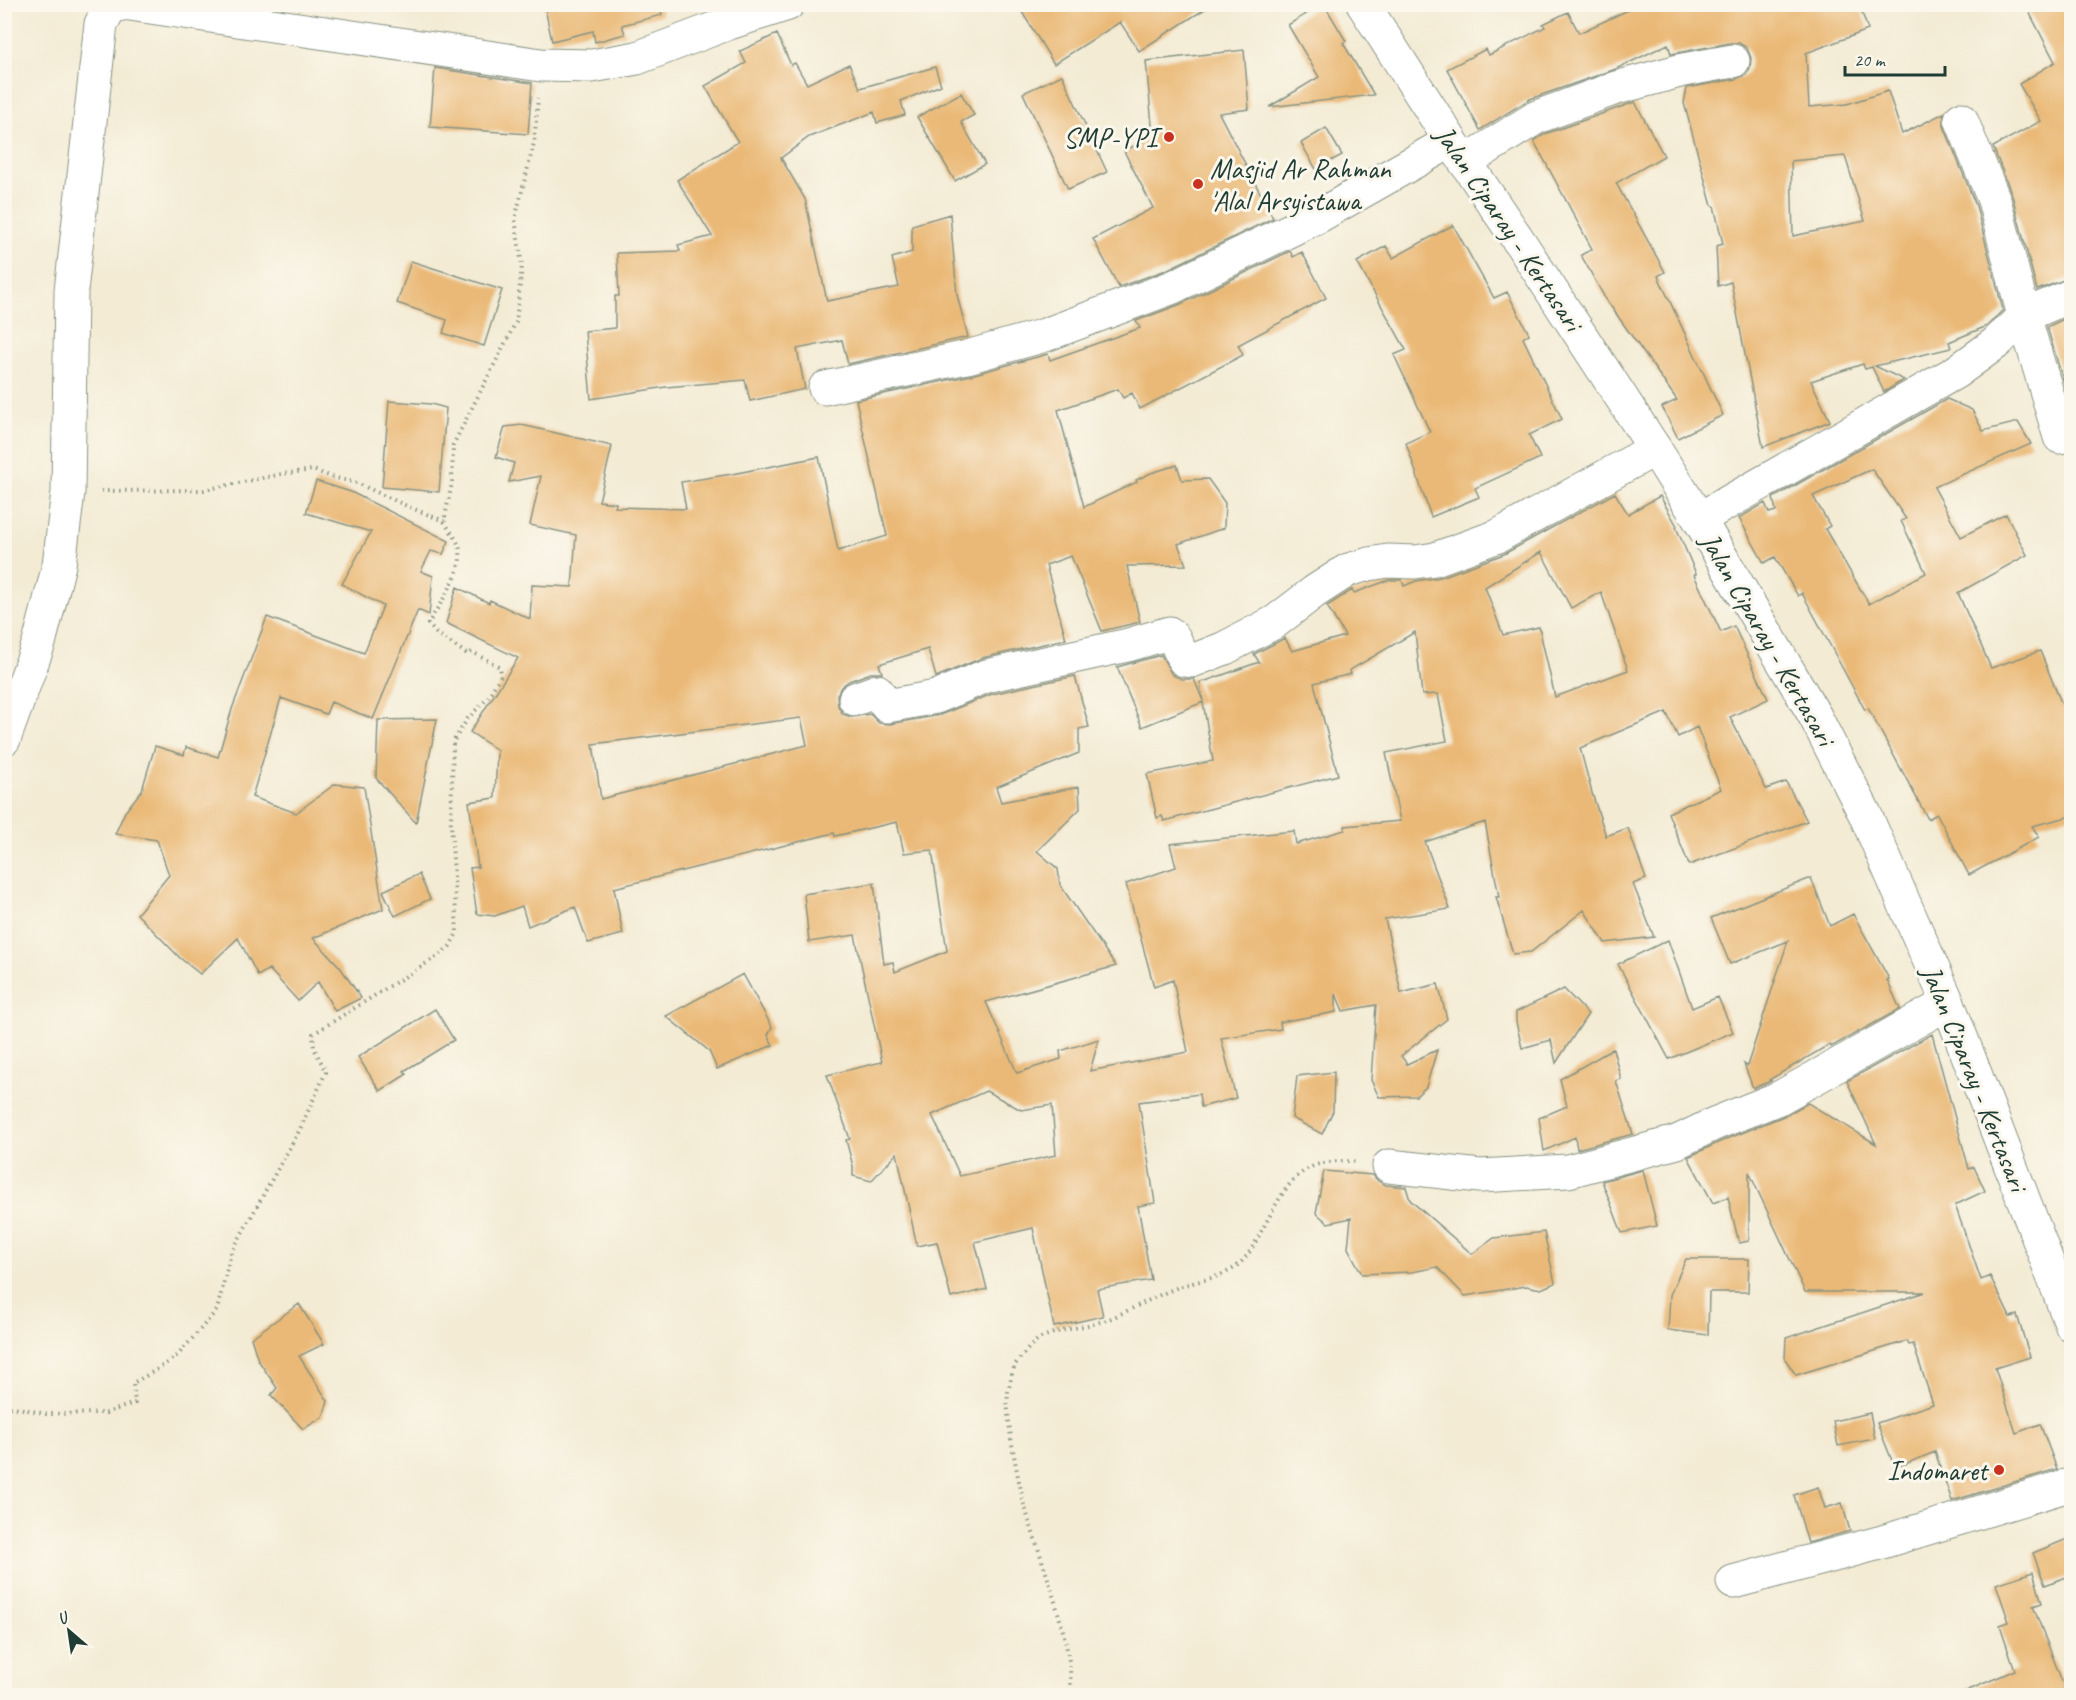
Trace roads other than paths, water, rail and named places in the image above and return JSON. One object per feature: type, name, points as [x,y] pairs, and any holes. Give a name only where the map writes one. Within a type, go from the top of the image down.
[{"type":"street","points":[[4,739],[39,643],[56,576],[68,492],[71,291],[100,24],[116,5],[541,65],[592,66],[637,58],[729,23],[788,4]]},
{"type":"street","name":"Jalan Ciparay - Kertasari","points":[[1363,4],[1655,449],[1815,716],[1855,794],[1948,1003],[2072,1326]]},
{"type":"street","points":[[825,388],[967,357],[1046,335],[1173,287],[1458,151],[1537,117],[1616,88],[1683,70],[1733,61]]},
{"type":"street","points":[[1961,119],[1994,200],[2024,316],[2060,436]]},
{"type":"street","points":[[1699,519],[1956,372],[1996,343],[2024,316],[2072,295]]},
{"type":"street","points":[[855,699],[877,692],[887,706],[936,697],[986,676],[1128,645],[1169,633],[1184,660],[1192,661],[1225,648],[1275,622],[1314,592],[1348,570],[1388,561],[1415,562],[1435,559],[1479,544],[1498,536],[1655,449]]},
{"type":"street","points":[[1389,1166],[1480,1176],[1569,1171],[1677,1142],[1714,1124],[1779,1098],[1948,1003]]},
{"type":"street","points":[[1733,1582],[1879,1543],[2072,1484]]},
{"type":"place","name":"SMP-YPI","points":[[1169,137]]},
{"type":"place","name":"Masjid Ar Rahman 'Alal Arsyistawa","points":[[1198,184]]},
{"type":"place","name":"Indomaret","points":[[1999,1470]]}]
